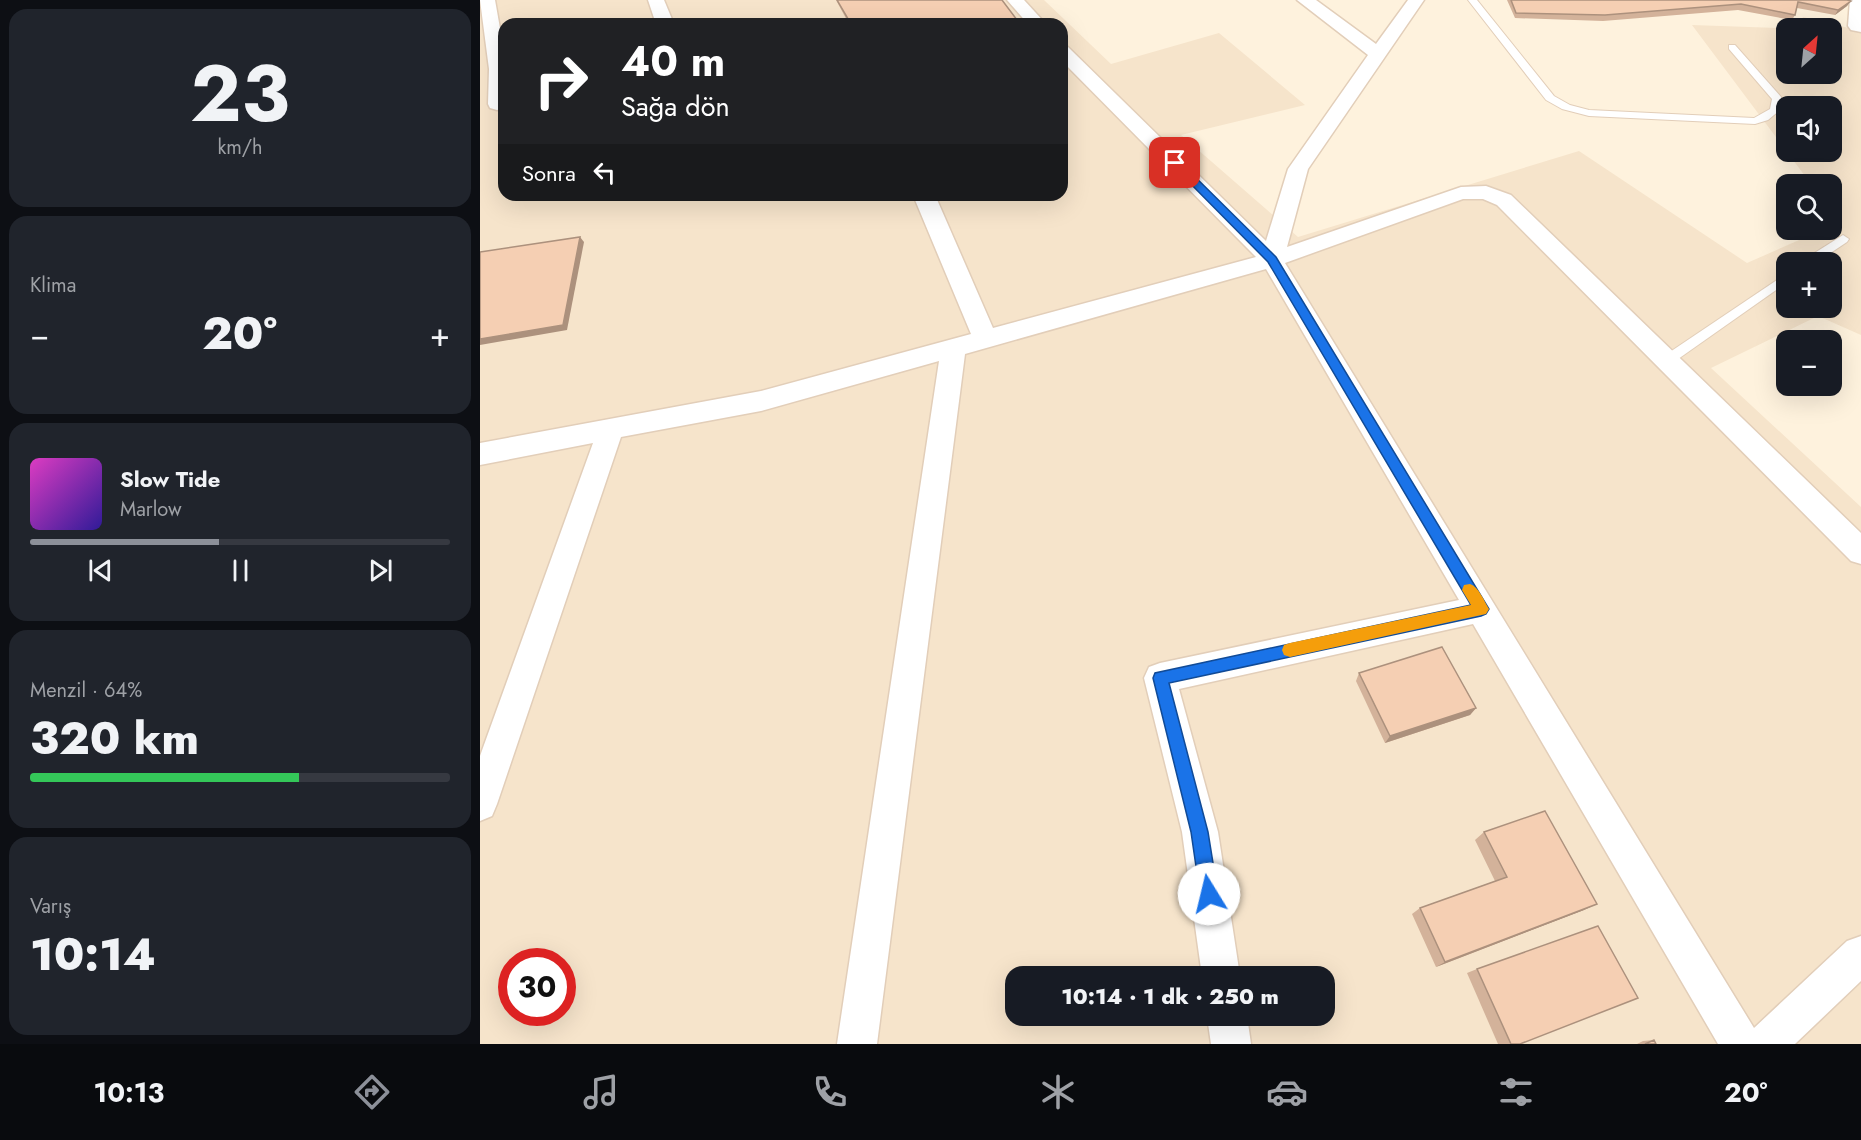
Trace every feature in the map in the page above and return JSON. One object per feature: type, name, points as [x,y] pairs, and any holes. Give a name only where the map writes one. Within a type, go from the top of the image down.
[{"type":"street","points":[[487,0],[498,69],[494,104]]},
{"type":"street","points":[[656,0],[663,18]]},
{"type":"street","points":[[1015,0],[1032,18]]},
{"type":"street","points":[[1305,0],[1378,54]]},
{"type":"street","points":[[1272,260],[1298,169],[1416,0]]},
{"type":"street","points":[[1858,0],[1857,26],[1861,27]]},
{"type":"street","points":[[1068,57],[1272,260],[1741,1044]]},
{"type":"street","points":[[480,454],[761,401],[1272,260],[1461,193],[1486,192],[1504,200],[1861,552]]},
{"type":"street","points":[[927,201],[985,339]]},
{"type":"street","points":[[856,1044],[953,348]]},
{"type":"street","points":[[480,804],[611,429]]},
{"type":"street","points":[[1220,966],[1200,832],[1160,678],[1481,609]]},
{"type":"street","points":[[1766,1044],[1861,955]]},
{"type":"street","points":[[1228,1026],[1231,1044]]},
{"type":"lane","points":[[1472,0],[1550,98],[1566,107],[1589,113],[1755,121],[1764,118],[1775,110],[1777,99],[1732,47]]},
{"type":"lane","points":[[1824,252],[1843,239]]},
{"type":"lane","points":[[1666,361],[1776,285]]},
{"type":"shaded area","points":[[480,0],[1044,0],[1063,18],[498,18],[498,201],[1068,201],[1068,23],[1111,64],[1219,33],[1305,105],[1181,135],[1298,237],[1579,151],[1747,263],[1799,240],[1842,240],[1842,174],[1804,174],[1794,162],[1842,162],[1842,96],[1776,96],[1776,138],[1692,25],[1776,28],[1776,84],[1842,84],[1842,26],[1861,31],[1861,335],[1823,318],[1842,318],[1842,252],[1776,252],[1776,318],[1814,318],[1789,330],[1776,330],[1776,336],[1711,368],[1861,507],[1861,1044],[480,1044]]},
{"type":"building","points":[[837,0],[1002,0],[1016,18],[848,18]]},
{"type":"building","points":[[1511,0],[1851,1],[1838,10],[1798,2],[1795,15],[1741,4],[1605,15],[1516,13]]},
{"type":"building","points":[[580,237],[563,325],[480,339],[480,252]]},
{"type":"building","points":[[1442,647],[1476,708],[1390,736],[1359,673]]},
{"type":"building","points":[[1545,811],[1597,904],[1445,962],[1420,908],[1507,877],[1484,832]]},
{"type":"building","points":[[1598,926],[1638,998],[1520,1044],[1511,1044],[1477,969]]},
{"type":"slow traffic","points":[[1290,650],[1481,609],[1470,590]]},
{"type":"route","points":[[1175,163],[1272,260],[1481,609],[1160,678],[1200,832],[1209,894]]}]
